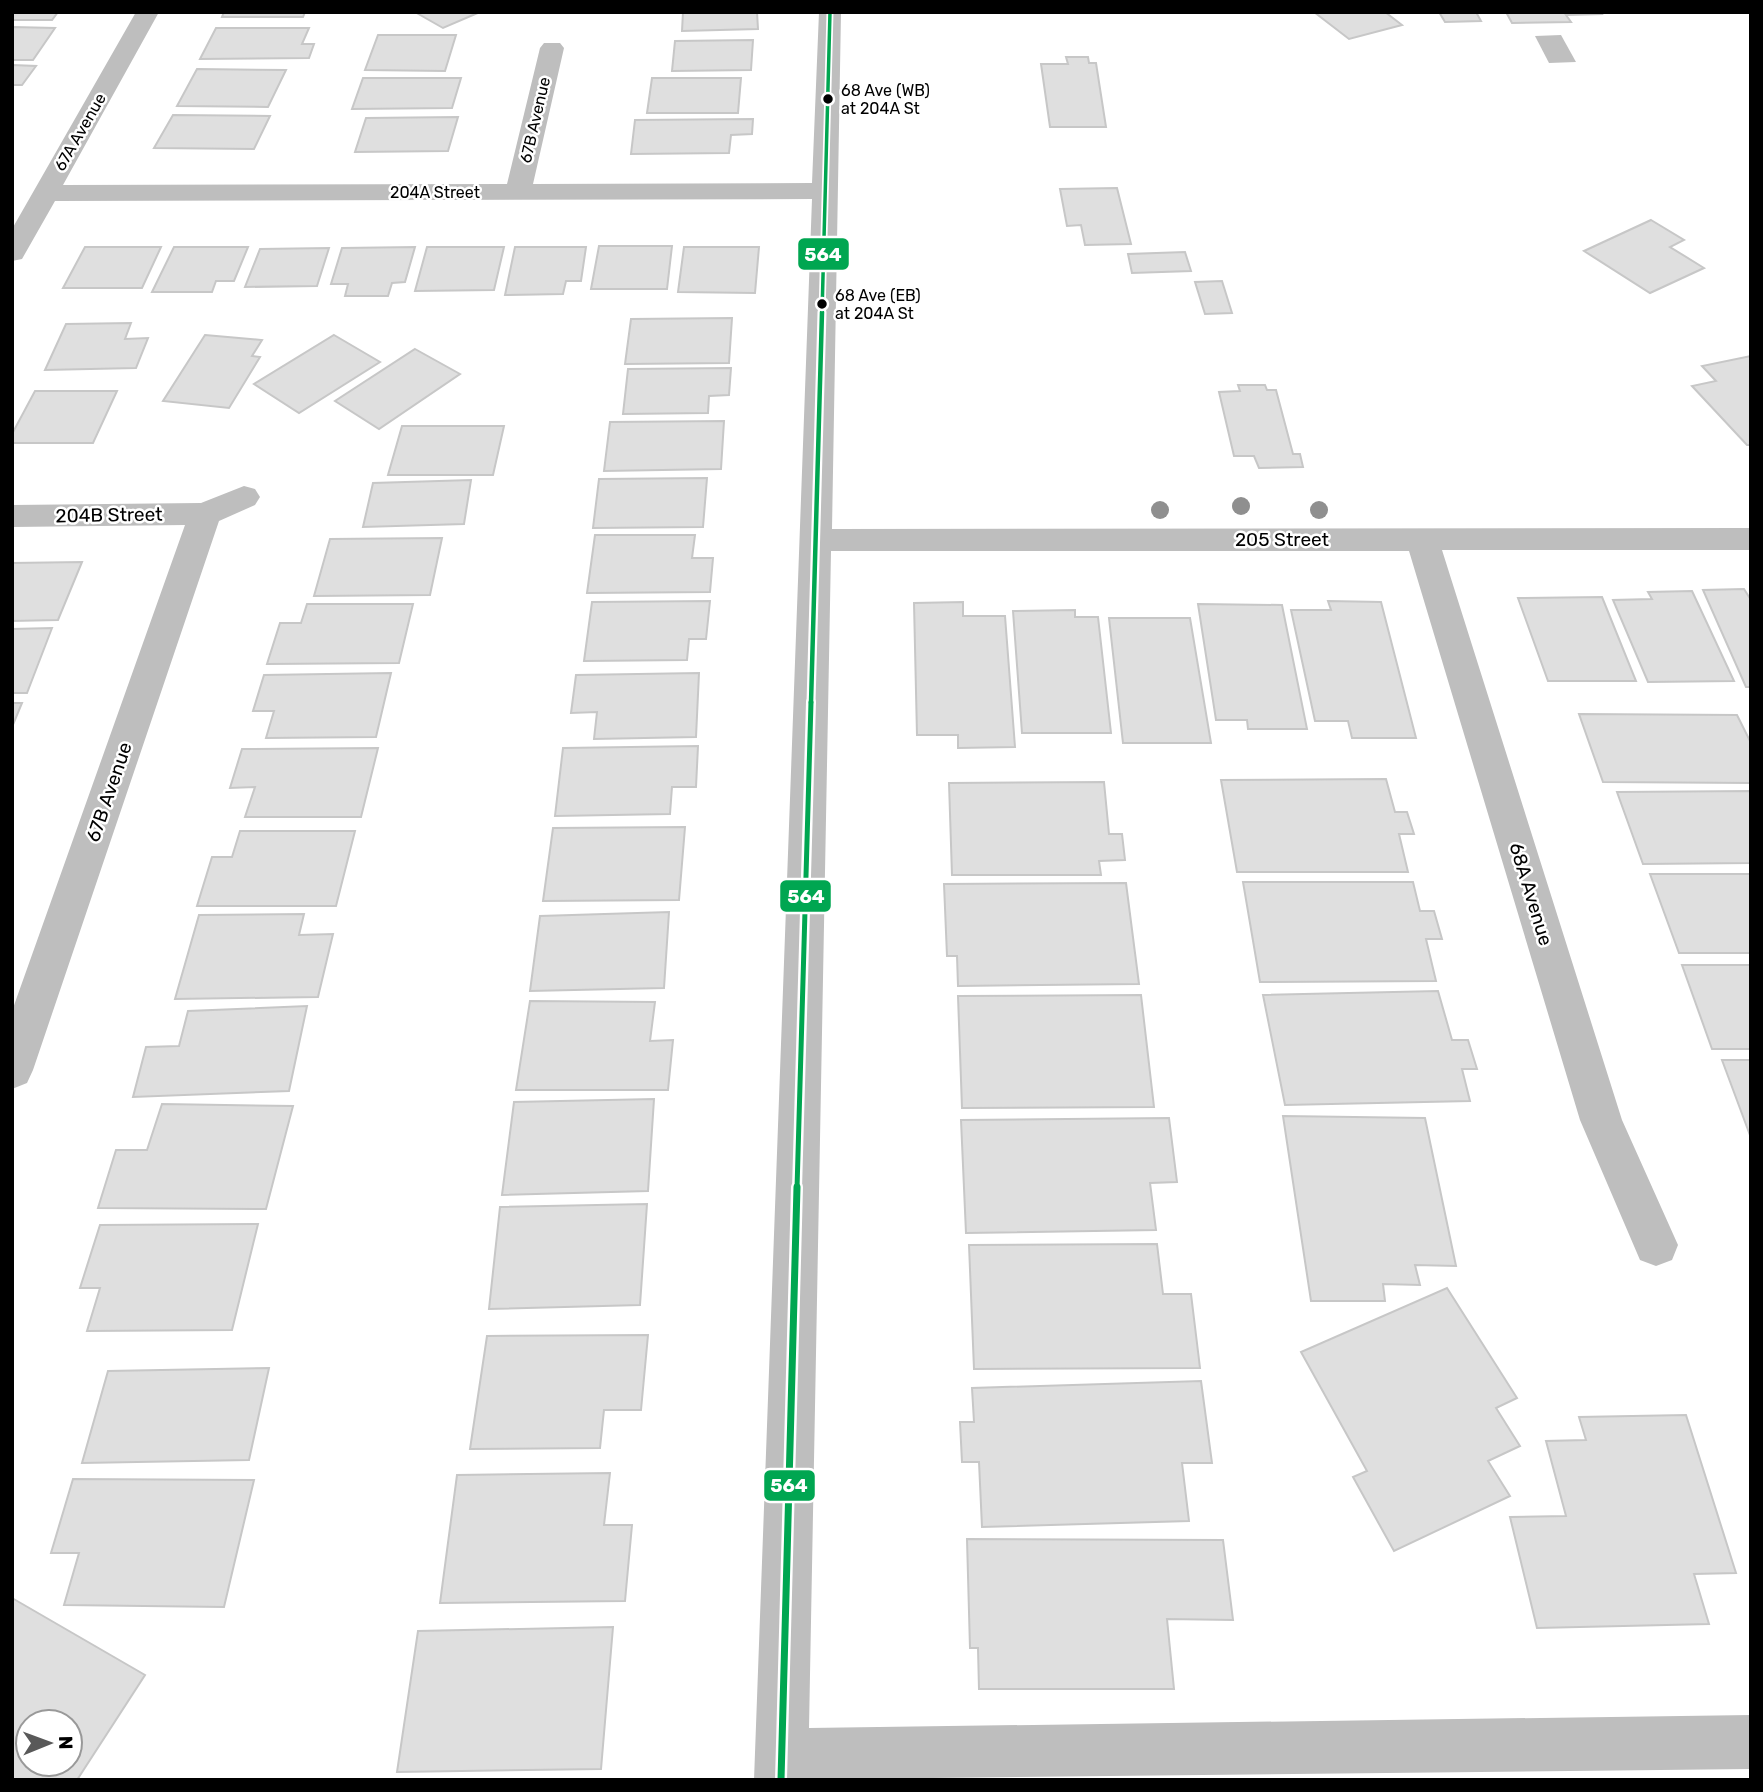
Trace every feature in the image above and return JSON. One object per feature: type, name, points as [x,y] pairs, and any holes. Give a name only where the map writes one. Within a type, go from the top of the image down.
[{"type":"street","name":"67A Avenue","points":[[12,253],[148,12]]},
{"type":"street","points":[[830,12],[781,1767],[1751,1742]]},
{"type":"street","name":"67B Avenue","points":[[519,192],[552,48]]},
{"type":"street","name":"204A Street","points":[[45,193],[825,191]]},
{"type":"street","points":[[205,514],[244,497]]},
{"type":"street","name":"67B Avenue","points":[[12,1070],[205,514]]},
{"type":"street","name":"204B Street","points":[[12,516],[205,514]]},
{"type":"street","name":"68A Avenue","points":[[1422,539],[1601,1120],[1656,1245]]},
{"type":"street","name":"205 Street","points":[[814,540],[1751,540]]},
{"type":"shaded area","points":[[1561,35],[1576,62],[1549,63],[1535,36]]},
{"type":"building","points":[[12,12],[58,12],[52,20],[12,20]]},
{"type":"building","points":[[224,12],[305,12],[303,17],[222,17]]},
{"type":"building","points":[[415,12],[480,12],[443,28]]},
{"type":"building","points":[[683,12],[757,12],[758,29],[682,31]]},
{"type":"building","points":[[1314,12],[1385,12],[1402,25],[1349,39]]},
{"type":"building","points":[[1439,12],[1476,12],[1481,21],[1445,22]]},
{"type":"building","points":[[1506,12],[1602,14],[1566,15],[1571,22],[1512,23]]},
{"type":"building","points":[[12,27],[55,28],[33,60],[12,60]]},
{"type":"building","points":[[216,28],[309,28],[302,44],[314,44],[309,58],[200,59]]},
{"type":"building","points":[[378,35],[456,35],[445,71],[365,70]]},
{"type":"building","points":[[753,40],[751,70],[672,71],[675,41]]},
{"type":"building","points":[[1066,57],[1088,57],[1089,63],[1096,63],[1106,127],[1050,127],[1041,64],[1068,64]]},
{"type":"building","points":[[12,65],[36,66],[22,85],[12,85]]},
{"type":"building","points":[[197,69],[286,70],[268,107],[177,106]]},
{"type":"building","points":[[363,78],[461,78],[452,108],[352,109]]},
{"type":"building","points":[[652,78],[741,78],[738,113],[647,113]]},
{"type":"building","points":[[173,115],[270,116],[254,149],[154,148]]},
{"type":"building","points":[[458,117],[448,151],[355,152],[366,118]]},
{"type":"building","points":[[753,119],[752,134],[731,135],[729,153],[631,154],[635,120]]},
{"type":"building","points":[[1117,188],[1131,244],[1085,245],[1081,225],[1067,226],[1060,189]]},
{"type":"building","points":[[1651,220],[1684,240],[1670,247],[1704,268],[1650,293],[1584,251]]},
{"type":"building","points":[[599,246],[672,246],[667,289],[591,289]]},
{"type":"building","points":[[85,247],[161,247],[142,288],[63,288]]},
{"type":"building","points":[[174,247],[248,247],[234,281],[216,281],[212,292],[152,292]]},
{"type":"building","points":[[415,247],[405,282],[392,283],[388,296],[345,296],[348,284],[331,284],[342,248]]},
{"type":"building","points":[[427,247],[504,247],[494,290],[415,291]]},
{"type":"building","points":[[515,247],[586,247],[581,281],[566,281],[563,294],[505,295]]},
{"type":"building","points":[[684,247],[759,247],[755,293],[678,292]]},
{"type":"building","points":[[329,248],[317,286],[245,287],[260,249]]},
{"type":"building","points":[[1185,252],[1191,271],[1132,273],[1128,254]]},
{"type":"building","points":[[1222,281],[1232,313],[1205,314],[1195,282]]},
{"type":"building","points":[[732,318],[729,363],[625,364],[631,319]]},
{"type":"building","points":[[131,323],[125,339],[148,338],[136,368],[45,370],[66,324]]},
{"type":"building","points":[[205,335],[262,340],[252,356],[260,357],[229,408],[163,401]]},
{"type":"building","points":[[334,335],[380,362],[299,413],[254,384]]},
{"type":"building","points":[[415,349],[460,374],[379,429],[335,401]]},
{"type":"building","points":[[1751,356],[1751,445],[1747,445],[1692,386],[1716,381],[1702,366]]},
{"type":"building","points":[[731,368],[729,395],[709,396],[708,413],[623,414],[628,369]]},
{"type":"building","points":[[1238,385],[1265,385],[1267,390],[1276,390],[1293,454],[1300,454],[1303,467],[1259,468],[1254,456],[1234,456],[1219,392],[1240,391]]},
{"type":"building","points":[[35,391],[117,391],[93,443],[12,443],[12,434]]},
{"type":"building","points":[[724,421],[721,469],[604,471],[610,422]]},
{"type":"building","points":[[402,426],[504,426],[493,475],[388,475]]},
{"type":"building","points":[[707,478],[703,527],[593,528],[599,479]]},
{"type":"building","points":[[471,480],[464,524],[363,527],[373,483]]},
{"type":"building","points":[[595,535],[695,535],[692,558],[713,558],[710,592],[587,593]]},
{"type":"building","points":[[442,538],[430,595],[314,596],[330,539]]},
{"type":"building","points":[[82,562],[58,620],[12,621],[12,563]]},
{"type":"building","points":[[1744,589],[1751,600],[1751,687],[1746,687],[1703,590]]},
{"type":"building","points":[[1692,591],[1734,681],[1648,682],[1613,600],[1652,599],[1648,592]]},
{"type":"building","points":[[1602,597],[1636,681],[1548,681],[1518,598]]},
{"type":"building","points":[[710,601],[706,639],[689,639],[687,660],[584,661],[592,602]]},
{"type":"building","points":[[1328,601],[1381,602],[1416,738],[1352,738],[1348,721],[1315,721],[1291,610],[1331,610]]},
{"type":"building","points":[[963,602],[963,616],[1005,616],[1015,747],[958,748],[958,735],[917,735],[914,603]]},
{"type":"building","points":[[307,604],[413,604],[399,663],[267,664],[280,623],[301,623]]},
{"type":"building","points":[[1198,604],[1282,605],[1307,729],[1248,729],[1247,720],[1216,720]]},
{"type":"building","points":[[1075,610],[1075,617],[1098,617],[1111,733],[1022,733],[1013,611]]},
{"type":"building","points":[[1109,618],[1190,618],[1211,743],[1123,743]]},
{"type":"building","points":[[52,628],[27,693],[12,693],[12,629]]},
{"type":"building","points":[[391,673],[376,737],[266,738],[274,711],[253,711],[264,675]]},
{"type":"building","points":[[699,673],[696,737],[594,739],[597,712],[571,713],[576,675]]},
{"type":"building","points":[[12,703],[22,703],[12,727]]},
{"type":"building","points":[[1579,714],[1737,715],[1751,743],[1751,783],[1603,782]]},
{"type":"building","points":[[698,746],[696,787],[672,787],[670,814],[555,816],[563,748]]},
{"type":"building","points":[[378,748],[361,817],[245,817],[255,787],[230,788],[242,749]]},
{"type":"building","points":[[1386,779],[1395,812],[1407,812],[1414,834],[1399,834],[1408,872],[1237,872],[1221,780]]},
{"type":"building","points":[[1104,782],[1109,834],[1122,834],[1125,860],[1099,861],[1101,875],[952,875],[949,783]]},
{"type":"building","points":[[1751,791],[1751,863],[1643,864],[1617,792]]},
{"type":"building","points":[[685,827],[679,900],[543,901],[553,828]]},
{"type":"building","points":[[240,831],[355,831],[336,906],[197,906],[212,857],[232,857]]},
{"type":"building","points":[[1650,874],[1751,874],[1751,953],[1679,953]]},
{"type":"building","points":[[1243,882],[1413,882],[1420,911],[1434,911],[1442,939],[1426,939],[1436,981],[1260,982]]},
{"type":"building","points":[[1126,883],[1139,984],[958,986],[957,956],[947,956],[944,884]]},
{"type":"building","points":[[669,912],[664,988],[530,991],[540,916]]},
{"type":"building","points":[[304,914],[299,935],[333,934],[318,997],[175,999],[199,915]]},
{"type":"building","points":[[1682,965],[1751,965],[1751,1049],[1712,1049]]},
{"type":"building","points":[[1438,991],[1452,1040],[1468,1040],[1477,1069],[1462,1069],[1470,1101],[1285,1105],[1263,995]]},
{"type":"building","points":[[1141,995],[1154,1107],[962,1108],[958,996]]},
{"type":"building","points":[[530,1001],[655,1002],[650,1041],[673,1040],[668,1090],[516,1090]]},
{"type":"building","points":[[307,1006],[289,1091],[133,1097],[146,1047],[179,1046],[188,1011]]},
{"type":"building","points":[[1722,1060],[1751,1060],[1751,1138]]},
{"type":"building","points":[[654,1099],[648,1191],[502,1195],[514,1102]]},
{"type":"building","points":[[162,1104],[293,1106],[266,1209],[98,1208],[116,1150],[147,1150]]},
{"type":"building","points":[[1283,1116],[1425,1118],[1456,1266],[1415,1265],[1420,1285],[1383,1284],[1385,1301],[1311,1301]]},
{"type":"building","points":[[1169,1118],[1177,1182],[1150,1183],[1156,1230],[966,1233],[961,1120]]},
{"type":"building","points":[[647,1204],[640,1305],[489,1309],[500,1207]]},
{"type":"building","points":[[258,1224],[232,1330],[87,1331],[100,1288],[80,1288],[100,1225]]},
{"type":"building","points":[[1157,1244],[1163,1294],[1191,1294],[1200,1368],[974,1369],[969,1245]]},
{"type":"building","points":[[1447,1288],[1517,1398],[1496,1408],[1520,1446],[1488,1461],[1510,1496],[1394,1551],[1353,1477],[1367,1471],[1301,1352]]},
{"type":"building","points":[[648,1335],[641,1410],[604,1410],[600,1448],[470,1449],[487,1336]]},
{"type":"building","points":[[269,1368],[249,1460],[82,1463],[108,1371]]},
{"type":"building","points":[[1201,1381],[1212,1463],[1182,1463],[1189,1521],[982,1527],[979,1462],[962,1462],[960,1422],[974,1422],[972,1388]]},
{"type":"building","points":[[1686,1415],[1736,1573],[1694,1574],[1709,1624],[1537,1628],[1510,1517],[1566,1516],[1546,1441],[1586,1440],[1579,1417]]},
{"type":"building","points":[[610,1473],[604,1525],[632,1525],[625,1601],[440,1603],[457,1475]]},
{"type":"building","points":[[73,1479],[254,1480],[224,1607],[64,1605],[79,1553],[51,1553]]},
{"type":"building","points":[[967,1539],[1223,1540],[1233,1620],[1167,1619],[1174,1689],[979,1689],[978,1648],[970,1648]]},
{"type":"building","points":[[12,1598],[145,1675],[84,1769],[84,1708],[14,1708],[14,1778],[78,1778],[12,1780]]},
{"type":"building","points":[[613,1627],[601,1769],[397,1772],[418,1631]]},
{"type":"transit line","name":"564","points":[[781,1780],[830,12]]},
{"type":"place","name":"68 Ave (WB) at 204A St","points":[[828,99]]},
{"type":"place","name":"68 Ave (EB) at 204A St","points":[[822,304]]}]
